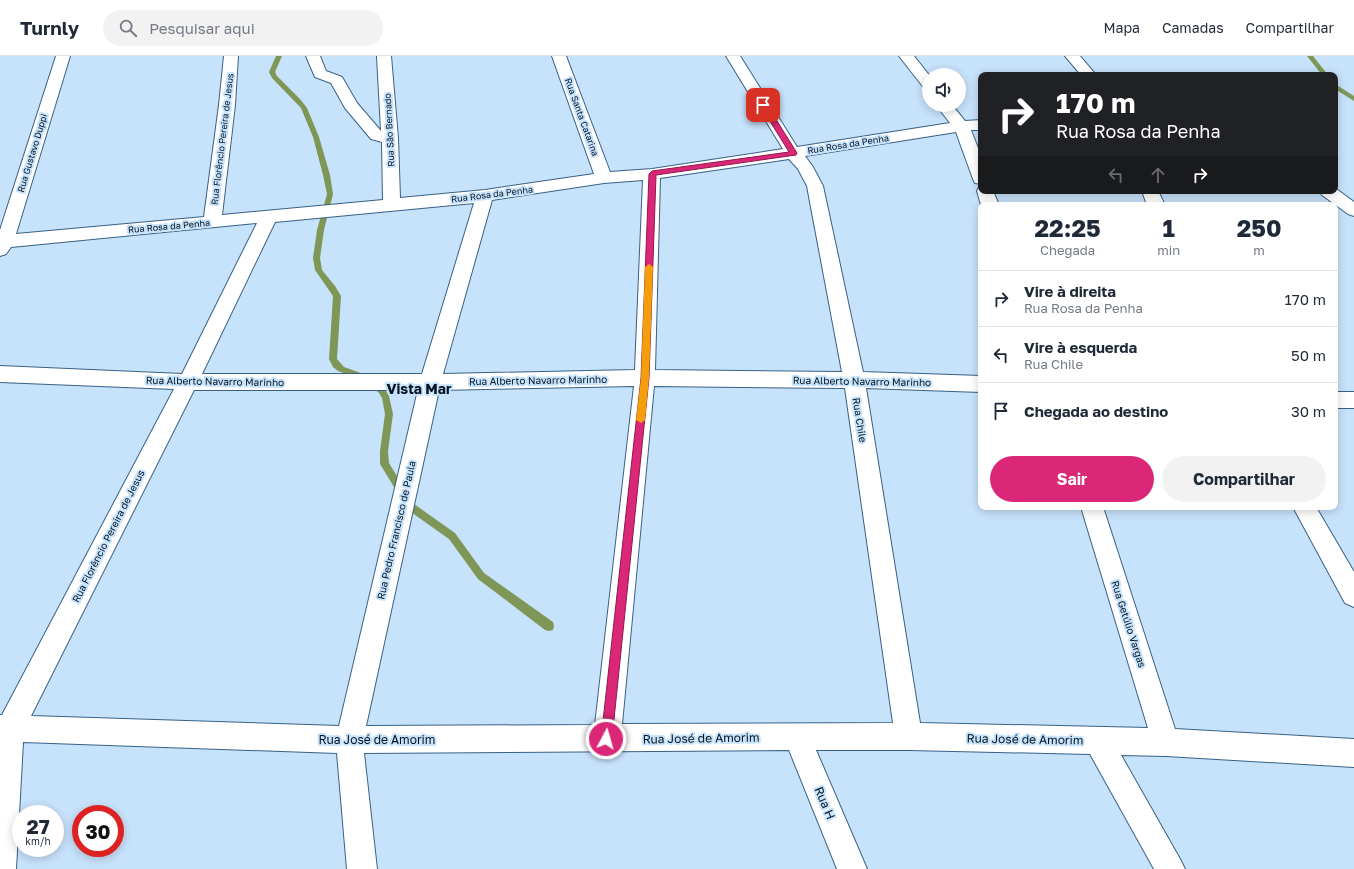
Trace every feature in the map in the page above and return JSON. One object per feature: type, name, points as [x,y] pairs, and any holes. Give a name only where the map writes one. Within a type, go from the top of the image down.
[{"type":"street","name":"Rua Gustavo Duppi","points":[[2,244],[63,56]]},
{"type":"street","name":"Rua Florêncio Pereira de Jesus","points":[[212,222],[231,56]]},
{"type":"street","points":[[313,56],[320,74],[337,80],[350,105],[377,136],[390,138]]},
{"type":"street","name":"Rua São Bernado","points":[[384,56],[390,138],[392,204]]},
{"type":"street","name":"Rua Santa Catarina","points":[[559,56],[604,178]]},
{"type":"street","name":"Rua Chile","points":[[733,56],[794,153],[805,167],[815,186],[854,380],[909,736]]},
{"type":"street","points":[[906,56],[922,76]]},
{"type":"street","points":[[1072,56],[1086,72]]},
{"type":"street","points":[[949,112],[967,138],[978,170]]},
{"type":"street","name":"Rua Rosa da Penha","points":[[2,244],[392,204],[485,196],[604,178],[652,174],[960,126],[978,125]]},
{"type":"street","points":[[606,739],[645,378],[652,174]]},
{"type":"street","points":[[1332,194],[1354,210]]},
{"type":"street","name":"Rua Pedro Francisco de Paula","points":[[362,869],[349,740],[430,382],[485,196]]},
{"type":"street","name":"Rua Florêncio Pereira de Jesus","points":[[1,869],[5,728],[188,382],[269,217]]},
{"type":"street","name":"Rua Alberto Navarro Marinho","points":[[0,374],[188,382],[430,382],[645,378],[854,380],[978,384]]},
{"type":"street","points":[[1338,400],[1354,400]]},
{"type":"street","name":"Rua Getúlio Vargas","points":[[1093,510],[1166,742]]},
{"type":"street","points":[[1306,510],[1354,595]]},
{"type":"street","name":"Rua José de Amorim","points":[[5,728],[349,740],[909,736],[1166,742],[1354,754]]},
{"type":"street","name":"Rua H","points":[[797,737],[852,869]]},
{"type":"street","points":[[1097,740],[1170,869]]},
{"type":"waterway","points":[[279,56],[272,72],[274,77],[304,108],[320,150],[329,186],[330,194],[320,230],[316,258],[321,274],[333,288],[337,296],[333,359],[336,365],[341,369],[366,378],[382,391],[386,398],[389,414],[384,451],[385,464],[411,507],[452,536],[481,576],[549,626]]},
{"type":"waterway","points":[[1310,56],[1323,72]]},
{"type":"waterway","points":[[1338,88],[1354,99]]},
{"type":"slow traffic","points":[[641,420],[645,378],[649,267]]},
{"type":"district","name":"Vista Mar","points":[[419,388]]},
{"type":"route","points":[[606,739],[645,378],[652,174],[794,153],[763,105]]}]
